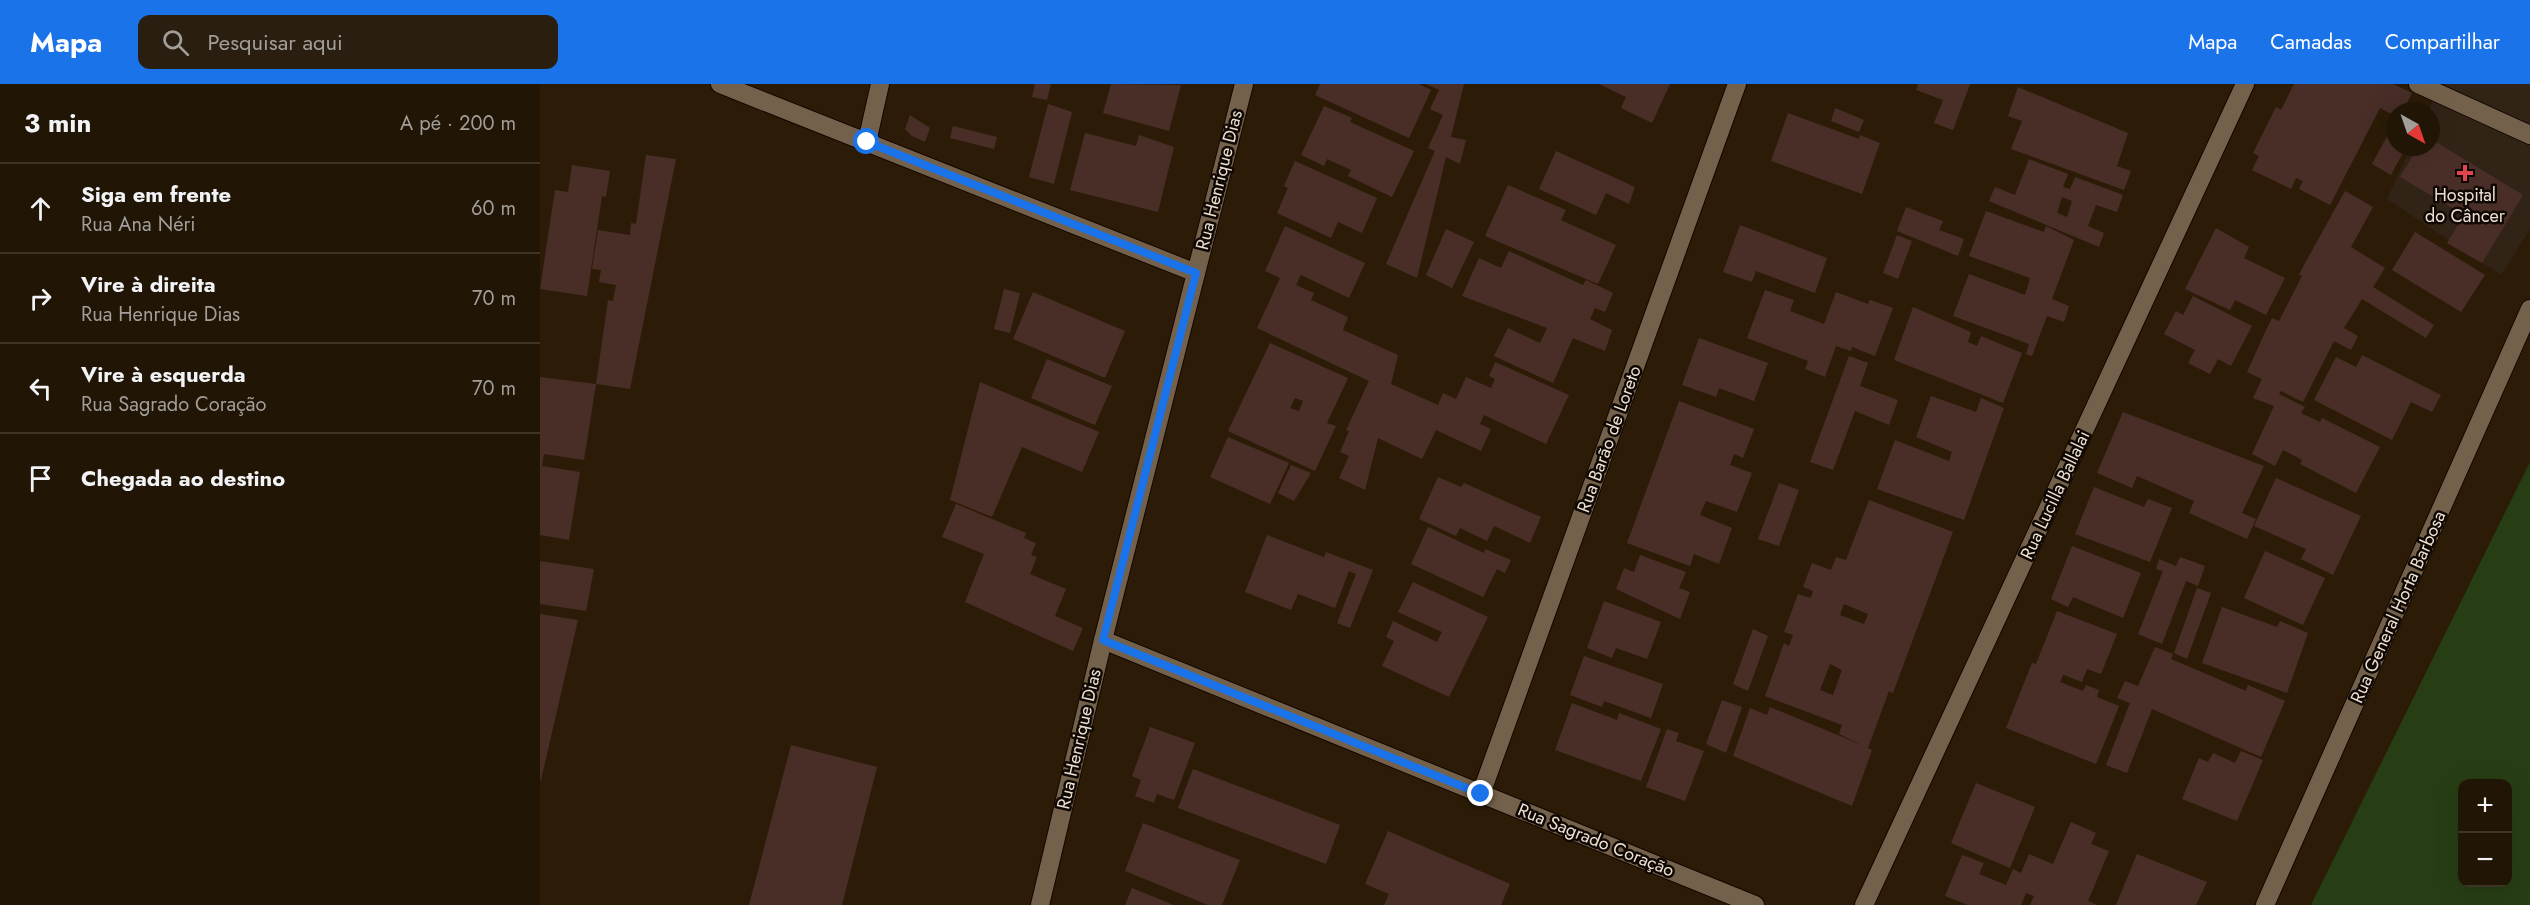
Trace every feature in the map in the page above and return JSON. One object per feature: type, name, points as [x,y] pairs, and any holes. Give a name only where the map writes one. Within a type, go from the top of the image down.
[{"type":"street","points":[[720,84],[1196,273]]},
{"type":"street","points":[[867,142],[880,84]]},
{"type":"street","name":"Rua Henrique Dias","points":[[1040,905],[1103,640],[1244,84]]},
{"type":"street","name":"Rua Barão de Loreto","points":[[1481,794],[1737,84]]},
{"type":"street","name":"Rua Lucilla Ballalai","points":[[1864,905],[2245,84]]},
{"type":"street","points":[[2418,84],[2530,135]]},
{"type":"street","name":"Rua General Horta Barbosa","points":[[2265,905],[2530,309]]},
{"type":"street","name":"Rua Sagrado Coração","points":[[1103,640],[1755,905]]},
{"type":"shaded area","name":"Hospital do Câncer","points":[[2441,84],[2530,84],[2530,229],[2501,275],[2387,199],[2407,156],[2440,156],[2440,102],[2432,102]]},
{"type":"green space","points":[[2530,462],[2530,905],[2311,905]]},
{"type":"building","points":[[1035,84],[1051,84],[1047,100],[1032,97]]},
{"type":"building","points":[[1111,84],[1181,85],[1169,131],[1103,113]]},
{"type":"building","points":[[1320,84],[1419,84],[1431,90],[1409,138],[1315,95]]},
{"type":"building","points":[[1426,84],[1464,84],[1451,137],[1466,140],[1460,164],[1446,157],[1417,278],[1386,264],[1435,151],[1428,148],[1443,115],[1430,109],[1439,90]]},
{"type":"building","points":[[1599,84],[1670,84],[1652,123],[1621,108],[1626,97]]},
{"type":"building","points":[[1918,84],[1970,84],[1953,130],[1934,123],[1943,100],[1916,90]]},
{"type":"building","points":[[2294,84],[2393,84],[2412,93],[2408,102],[2386,102],[2386,111],[2380,108],[2330,205],[2299,189],[2303,181],[2296,178],[2291,189],[2252,170],[2259,156],[2253,153],[2276,107],[2281,110]]},
{"type":"building","points":[[2018,87],[2128,133],[2117,166],[2131,171],[2124,190],[2011,149],[2022,121],[2008,116]]},
{"type":"building","points":[[1048,104],[1072,112],[1054,184],[1029,177]]},
{"type":"building","points":[[1324,106],[1352,118],[1350,122],[1414,151],[1392,197],[1348,176],[1351,170],[1327,159],[1324,166],[1301,155]]},
{"type":"building","points":[[1835,108],[1864,120],[1859,132],[1831,121]]},
{"type":"building","points":[[1788,113],[1859,139],[1860,135],[1880,143],[1862,194],[1771,161]]},
{"type":"building","points":[[910,115],[930,128],[925,142],[912,136],[905,129]]},
{"type":"building","points":[[953,126],[997,137],[994,149],[950,138]]},
{"type":"building","points":[[1085,133],[1136,146],[1139,135],[1174,147],[1158,212],[1070,190]]},
{"type":"building","points":[[2386,138],[2386,156],[2401,156],[2391,175],[2372,164]]},
{"type":"building","points":[[2440,144],[2523,195],[2482,263],[2447,243],[2464,215],[2400,177],[2413,156],[2440,156]]},
{"type":"building","points":[[1556,151],[1635,187],[1629,204],[1606,193],[1596,215],[1539,189]]},
{"type":"building","points":[[646,155],[676,159],[630,389],[596,384],[608,300],[613,301],[616,285],[599,282],[601,270],[592,269],[598,230],[630,235],[631,223],[636,224]]},
{"type":"building","points":[[2029,159],[2068,174],[2063,187],[2070,189],[2075,177],[2123,195],[2117,212],[2096,205],[2088,226],[2104,233],[2099,247],[1989,201],[1995,187],[2015,195]],"holes":[[[2062,197],[2072,201],[2067,217],[2057,213]]]},
{"type":"building","points":[[1295,161],[1377,198],[1362,233],[1338,222],[1331,238],[1277,213],[1288,188],[1284,186]]},
{"type":"building","points":[[572,165],[610,171],[606,197],[602,196],[587,296],[540,289],[555,190],[568,192]]},
{"type":"building","points":[[1508,185],[1566,210],[1561,220],[1616,245],[1598,284],[1485,236]]},
{"type":"building","points":[[2345,191],[2373,207],[2351,247],[2385,268],[2373,287],[2434,325],[2426,338],[2362,299],[2344,328],[2358,336],[2351,350],[2334,341],[2303,402],[2281,391],[2279,394],[2305,407],[2301,413],[2320,422],[2322,418],[2380,447],[2356,493],[2300,464],[2302,460],[2283,450],[2275,466],[2252,454],[2274,406],[2253,398],[2262,379],[2247,372],[2272,318],[2279,321],[2302,276],[2299,274]]},
{"type":"building","points":[[1906,207],[1943,221],[1939,230],[1964,239],[1958,256],[1897,231]]},
{"type":"building","points":[[1986,211],[2044,232],[2046,226],[2074,240],[2052,299],[2069,306],[2064,322],[2047,316],[2032,356],[2026,354],[2029,344],[1953,316],[1969,274],[2025,295],[2027,289],[2030,278],[1969,256]]},
{"type":"building","points":[[1740,225],[1827,258],[1815,293],[1756,271],[1752,282],[1723,272]]},
{"type":"building","points":[[1285,226],[1365,263],[1349,298],[1301,275],[1296,285],[1314,293],[1311,300],[1348,317],[1343,330],[1398,355],[1391,384],[1438,405],[1443,393],[1456,399],[1466,377],[1491,388],[1495,379],[1489,376],[1495,362],[1569,395],[1546,444],[1484,415],[1480,424],[1491,429],[1481,451],[1436,430],[1422,459],[1378,438],[1365,490],[1339,478],[1349,456],[1340,452],[1349,431],[1346,430],[1369,381],[1257,328],[1280,278],[1265,271]]},
{"type":"building","points":[[2216,228],[2249,247],[2244,258],[2285,278],[2266,315],[2235,300],[2230,310],[2185,289]]},
{"type":"building","points":[[1446,229],[1474,242],[1452,288],[1426,275]]},
{"type":"building","points":[[2415,232],[2485,275],[2461,312],[2392,270]]},
{"type":"building","points":[[1897,235],[1912,241],[1898,279],[1883,273]]},
{"type":"building","points":[[1509,251],[1583,285],[1586,280],[1613,293],[1605,312],[1595,308],[1590,319],[1612,330],[1605,351],[1573,338],[1553,383],[1494,356],[1508,328],[1540,343],[1547,328],[1462,296],[1479,258],[1501,268]]},
{"type":"building","points":[[1004,289],[1020,293],[1010,333],[994,329]]},
{"type":"building","points":[[1765,290],[1794,300],[1790,311],[1824,324],[1836,292],[1868,304],[1870,300],[1893,308],[1875,356],[1852,347],[1851,351],[1836,346],[1825,377],[1805,369],[1808,361],[1747,338]]},
{"type":"building","points":[[1033,292],[1125,331],[1105,378],[1013,339]]},
{"type":"building","points":[[2193,296],[2252,326],[2231,366],[2218,359],[2210,374],[2188,363],[2195,350],[2164,334],[2176,311],[2183,315]]},
{"type":"building","points":[[1913,307],[1971,332],[1968,342],[1977,346],[1981,336],[2022,353],[2003,403],[1894,360]]},
{"type":"building","points":[[1699,338],[1768,363],[1754,401],[1719,388],[1716,397],[1682,385]]},
{"type":"building","points":[[1270,343],[1348,378],[1327,423],[1336,426],[1315,471],[1228,431]],"holes":[[[1295,398],[1303,401],[1299,411],[1290,408]]]},
{"type":"building","points":[[2362,355],[2441,395],[2432,412],[2411,402],[2392,440],[2314,400],[2336,357],[2356,367]]},
{"type":"building","points":[[1849,356],[1868,363],[1860,386],[1898,400],[1889,425],[1855,411],[1833,470],[1810,462]]},
{"type":"building","points":[[1047,359],[1112,386],[1095,425],[1031,398]]},
{"type":"building","points":[[540,377],[596,384],[584,460],[544,454],[542,466],[580,472],[569,540],[540,535]]},
{"type":"building","points":[[980,382],[1099,432],[1082,472],[1022,447],[992,517],[950,500]]},
{"type":"building","points":[[1931,396],[1976,412],[1981,398],[2004,408],[1964,520],[1877,489],[1895,440],[1949,461],[1952,452],[1916,437]]},
{"type":"building","points":[[1679,401],[1754,429],[1743,458],[1734,454],[1730,465],[1752,473],[1737,512],[1706,501],[1700,515],[1732,528],[1719,564],[1694,554],[1690,566],[1627,543]]},
{"type":"building","points":[[2123,412],[2264,466],[2242,513],[2256,519],[2247,539],[2189,513],[2194,501],[2137,476],[2132,488],[2097,473]]},
{"type":"building","points":[[1228,437],[1289,463],[1270,504],[1210,477]]},
{"type":"building","points":[[1291,465],[1311,473],[1294,501],[1278,493]]},
{"type":"building","points":[[1438,477],[1461,487],[1464,483],[1541,517],[1530,543],[1494,526],[1487,541],[1460,528],[1456,536],[1419,519]]},
{"type":"building","points":[[2276,478],[2361,516],[2333,575],[2301,559],[2306,549],[2254,526]]},
{"type":"building","points":[[1779,483],[1799,490],[1779,546],[1758,539]]},
{"type":"building","points":[[2094,487],[2144,507],[2148,499],[2172,508],[2150,562],[2075,534]]},
{"type":"building","points":[[1869,500],[1953,532],[1893,693],[1889,691],[1868,748],[1872,750],[1852,806],[1733,756],[1750,708],[1767,715],[1770,707],[1864,746],[1839,734],[1842,725],[1765,696],[1784,643],[1789,646],[1793,635],[1784,632],[1798,594],[1811,598],[1813,591],[1803,587],[1812,563],[1831,570],[1836,557],[1846,560]],"holes":[[[1844,604],[1868,614],[1864,624],[1840,615]],[[1830,664],[1842,670],[1833,695],[1820,690]]]},
{"type":"building","points":[[956,504],[1026,533],[1024,538],[1036,543],[1031,555],[1037,557],[1030,574],[1066,589],[1055,616],[1083,628],[1073,651],[965,602],[984,554],[942,537]]},
{"type":"building","points":[[1428,527],[1484,553],[1485,549],[1511,560],[1505,573],[1497,569],[1483,597],[1411,564]]},
{"type":"building","points":[[1267,535],[1324,557],[1326,552],[1373,570],[1350,628],[1337,623],[1356,574],[1349,571],[1335,608],[1298,594],[1291,610],[1245,592]]},
{"type":"building","points":[[2072,546],[2141,573],[2123,618],[2073,597],[2068,607],[2051,599]]},
{"type":"building","points":[[2265,551],[2325,578],[2303,625],[2244,598]]},
{"type":"building","points":[[1640,555],[1686,572],[1679,588],[1690,592],[1680,619],[1616,589],[1624,568],[1634,572]]},
{"type":"building","points":[[2180,557],[2205,566],[2198,586],[2186,581],[2162,644],[2138,634],[2163,571],[2156,569],[2159,559],[2176,566]]},
{"type":"building","points":[[540,561],[594,569],[586,611],[540,604]]},
{"type":"building","points":[[1413,582],[1488,617],[1449,697],[1382,666],[1394,641],[1386,637],[1393,621],[1437,642],[1442,632],[1398,612]]},
{"type":"building","points":[[2197,588],[2211,593],[2187,659],[2174,653]]},
{"type":"building","points":[[1604,601],[1661,622],[1647,659],[1616,648],[1612,658],[1587,648]]},
{"type":"building","points":[[2222,607],[2277,627],[2280,621],[2308,633],[2287,693],[2202,663]]},
{"type":"building","points":[[2057,611],[2117,634],[2101,674],[2087,669],[2082,682],[2056,672],[2063,675],[2060,682],[2083,691],[2086,685],[2099,690],[2097,697],[2119,706],[2096,764],[2006,728],[2032,663],[2036,664]]},
{"type":"building","points":[[540,614],[578,620],[541,780],[540,780]]},
{"type":"building","points":[[1753,629],[1768,636],[1748,691],[1733,684]]},
{"type":"building","points":[[2155,647],[2173,654],[2171,659],[2246,691],[2248,685],[2285,701],[2261,757],[2152,709],[2127,773],[2106,765],[2130,703],[2117,698],[2125,681],[2138,686]]},
{"type":"building","points":[[1584,656],[1663,684],[1651,718],[1604,701],[1602,707],[1570,695]]},
{"type":"building","points":[[1722,700],[1742,707],[1726,753],[1706,744]]},
{"type":"building","points":[[1572,703],[1617,720],[1619,713],[1661,729],[1641,781],[1555,750]]},
{"type":"building","points":[[1150,727],[1195,743],[1174,800],[1157,794],[1154,803],[1135,796],[1141,780],[1132,776]]},
{"type":"building","points":[[1667,729],[1679,733],[1676,741],[1704,751],[1685,801],[1646,787]]},
{"type":"building","points":[[791,745],[877,767],[842,905],[749,905]]},
{"type":"building","points":[[2241,751],[2263,760],[2237,821],[2182,799],[2199,758],[2208,762],[2213,753],[2235,763]]},
{"type":"building","points":[[1193,769],[1340,825],[1326,864],[1178,808]]},
{"type":"building","points":[[1976,783],[2035,807],[2010,868],[1951,843]]},
{"type":"building","points":[[2071,822],[2096,833],[2091,844],[2109,851],[2088,901],[2097,905],[2030,905],[2034,896],[2026,893],[2021,905],[1968,905],[1945,896],[1962,855],[1984,863],[1979,874],[2006,885],[2013,869],[2021,873],[2029,854],[2053,864]]},
{"type":"building","points":[[1143,823],[1240,860],[1222,905],[1208,905],[1125,871]]},
{"type":"building","points":[[1388,831],[1510,884],[1501,905],[1384,905],[1389,894],[1365,884]]},
{"type":"building","points":[[2137,854],[2207,882],[2196,905],[2116,905]]},
{"type":"building","points":[[1132,888],[1174,905],[1125,905]]},
{"type":"place","name":"Hospital do Câncer","points":[[2465,173]]},
{"type":"route","points":[[867,142],[1196,273],[1103,640],[1481,794]]}]
